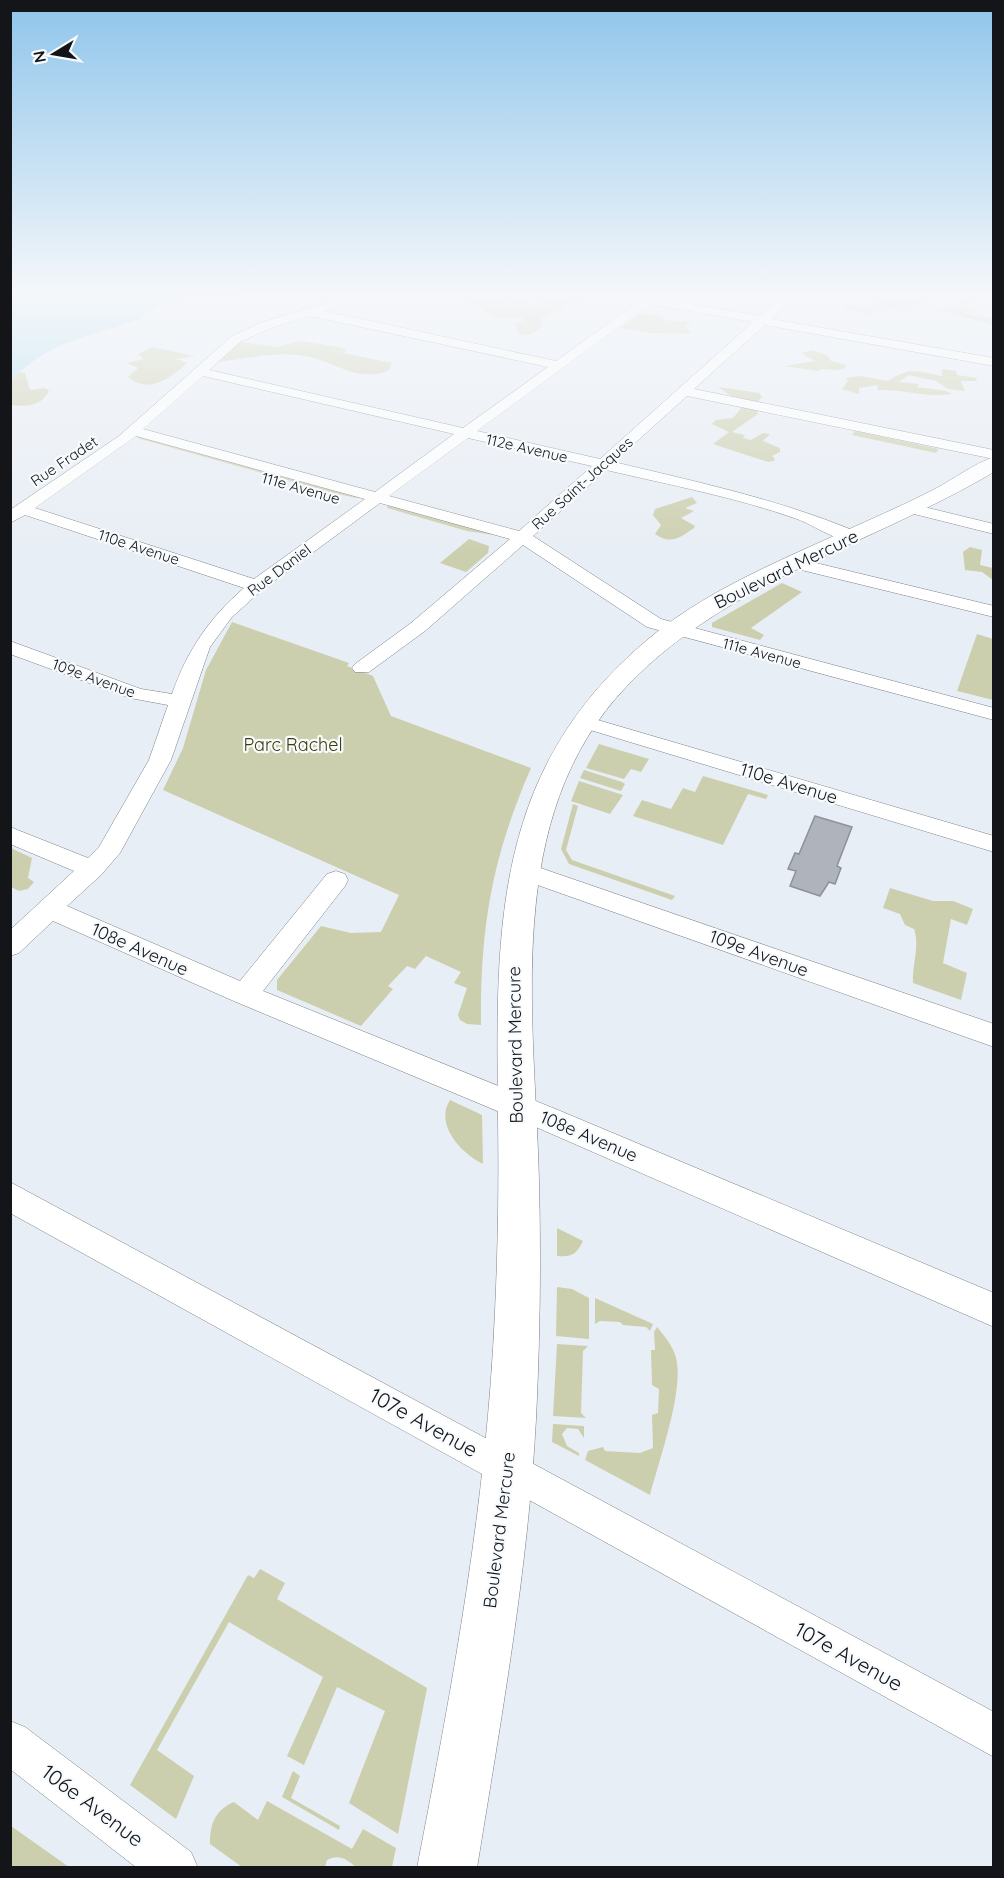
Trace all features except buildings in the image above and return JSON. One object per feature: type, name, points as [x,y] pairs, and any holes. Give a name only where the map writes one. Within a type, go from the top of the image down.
[{"type":"street","name":"Rue Fradet","points":[[16,513],[129,435],[191,379]]},
{"type":"street","name":"112e Avenue","points":[[231,379],[767,503],[851,536]]},
{"type":"street","name":"Rue Daniel","points":[[10,946],[93,869],[114,844],[160,760],[191,667],[209,633],[226,613],[256,586],[539,379]]},
{"type":"street","name":"Rue Saint-Jacques","points":[[362,668],[418,627],[697,379]]},
{"type":"street","points":[[683,391],[993,455]]},
{"type":"street","name":"111e Avenue","points":[[129,435],[516,542],[547,555],[647,620],[674,630],[993,714]]},
{"type":"street","name":"Boulevard Mercure","points":[[447,1868],[489,1611],[508,1468],[519,1290],[513,980],[523,871],[540,810],[559,764],[584,722],[620,678],[674,630],[727,595],[791,562],[912,509],[993,463]]},
{"type":"street","points":[[912,509],[928,515],[993,529]]},
{"type":"street","name":"110e Avenue","points":[[16,513],[256,586]]},
{"type":"street","points":[[791,562],[993,612]]},
{"type":"street","name":"109e Avenue","points":[[10,647],[132,693],[179,701]]},
{"type":"street","name":"110e Avenue","points":[[584,722],[993,844]]},
{"type":"street","points":[[10,835],[93,869]]},
{"type":"street","name":"109e Avenue","points":[[523,871],[993,1036]]},
{"type":"street","points":[[245,995],[336,880]]},
{"type":"street","name":"108e Avenue","points":[[50,909],[245,995],[516,1106],[993,1310]]},
{"type":"street","name":"107e Avenue","points":[[10,1196],[993,1736]]},
{"type":"street","name":"106e Avenue","points":[[10,1742],[175,1868]]},
{"type":"green space","points":[[13,379],[27,379],[30,390],[44,388],[49,390],[43,399],[33,404],[11,405],[11,381]]},
{"type":"green space","points":[[131,379],[168,379],[144,385]]},
{"type":"green space","points":[[846,379],[888,381],[903,379],[899,382],[919,384],[917,387],[952,394],[878,390],[877,385],[859,388],[859,394],[842,389],[848,381]]},
{"type":"green space","points":[[925,379],[977,379],[976,381],[961,381],[965,391],[948,389],[936,381]]},
{"type":"green space","points":[[718,387],[759,393],[762,397],[757,402],[731,396]]},
{"type":"green space","points":[[742,407],[757,410],[758,414],[732,432],[745,435],[743,438],[751,440],[763,433],[770,434],[763,441],[780,448],[780,452],[772,456],[774,461],[768,462],[713,444],[729,432],[712,424],[716,420],[733,418]]},
{"type":"green space","points":[[855,431],[939,449],[936,453],[852,435]]},
{"type":"green space","points":[[140,436],[362,497],[356,498],[334,493],[137,438]]},
{"type":"green space","points":[[692,497],[697,503],[685,508],[694,511],[681,518],[695,526],[694,528],[670,540],[655,534],[661,525],[653,515],[655,509]]},
{"type":"green space","points":[[388,505],[494,535],[467,531],[387,508]]},
{"type":"green space","points":[[469,539],[489,546],[488,553],[466,572],[440,563]]},
{"type":"green space","points":[[970,547],[982,550],[980,565],[993,568],[993,580],[982,572],[965,570],[963,552]]},
{"type":"green space","points":[[782,583],[802,592],[751,628],[764,635],[760,640],[712,627],[712,623]]},
{"type":"green space","name":"Parc Rachel","points":[[232,622],[349,663],[347,666],[373,676],[391,716],[531,768],[507,832],[491,894],[483,956],[481,1025],[467,1024],[460,1020],[458,1015],[467,988],[454,983],[461,972],[426,956],[415,969],[407,966],[388,986],[393,989],[361,1026],[277,990],[277,980],[321,926],[351,933],[381,932],[399,895],[163,790],[183,748],[206,670]]},
{"type":"green space","points":[[977,634],[993,639],[993,700],[957,691]]},
{"type":"green space","points":[[599,744],[649,759],[641,772],[631,769],[624,779],[586,768]]},
{"type":"green space","points":[[584,770],[625,784],[621,791],[580,778]]},
{"type":"green space","points":[[703,776],[768,795],[766,799],[748,794],[723,845],[633,816],[642,800],[671,809],[683,788],[695,792]]},
{"type":"green space","points":[[579,781],[623,795],[610,814],[571,801]]},
{"type":"green space","points":[[573,804],[578,806],[566,850],[572,860],[675,896],[672,900],[569,864],[561,849]]},
{"type":"green space","points":[[11,848],[32,858],[28,878],[34,882],[28,889],[19,891],[11,887]]},
{"type":"green space","points":[[890,888],[933,901],[953,901],[973,909],[967,925],[951,919],[943,963],[967,973],[961,1000],[913,983],[916,935],[914,929],[905,925],[900,914],[883,908]]},
{"type":"green space","points":[[450,1100],[482,1115],[483,1164],[459,1146],[448,1129],[445,1119]]},
{"type":"green space","points":[[557,1228],[583,1241],[573,1254],[557,1256]]},
{"type":"green space","points":[[557,1287],[572,1289],[589,1298],[589,1339],[556,1336]]},
{"type":"green space","points":[[595,1298],[653,1324],[650,1331],[646,1327],[623,1325],[620,1322],[600,1321],[595,1324]]},
{"type":"green space","points":[[657,1327],[674,1353],[678,1377],[669,1429],[650,1495],[585,1460],[588,1451],[603,1447],[605,1451],[640,1453],[653,1448],[652,1415],[658,1413],[659,1389],[652,1385],[651,1350],[655,1350],[654,1332]]},
{"type":"green space","points":[[557,1344],[588,1346],[583,1351],[581,1413],[586,1418],[553,1416]]},
{"type":"green space","points":[[553,1424],[584,1426],[584,1438],[578,1429],[567,1428],[562,1434],[567,1446],[579,1453],[579,1456],[552,1442]]},
{"type":"green space","points":[[260,1569],[285,1583],[277,1599],[427,1688],[398,1834],[349,1803],[385,1711],[337,1687],[304,1765],[287,1756],[323,1677],[229,1622],[157,1750],[194,1776],[176,1819],[130,1785],[248,1575],[254,1578]]},
{"type":"green space","points":[[293,1771],[300,1776],[291,1798],[340,1826],[339,1830],[282,1797]]},
{"type":"green space","points":[[267,1801],[352,1849],[363,1829],[396,1848],[392,1867],[356,1867],[346,1860],[335,1857],[327,1860],[325,1867],[242,1867],[210,1844],[215,1818],[222,1809],[234,1802],[258,1820]]},
{"type":"green space","points":[[11,1826],[69,1867],[11,1867]]}]
